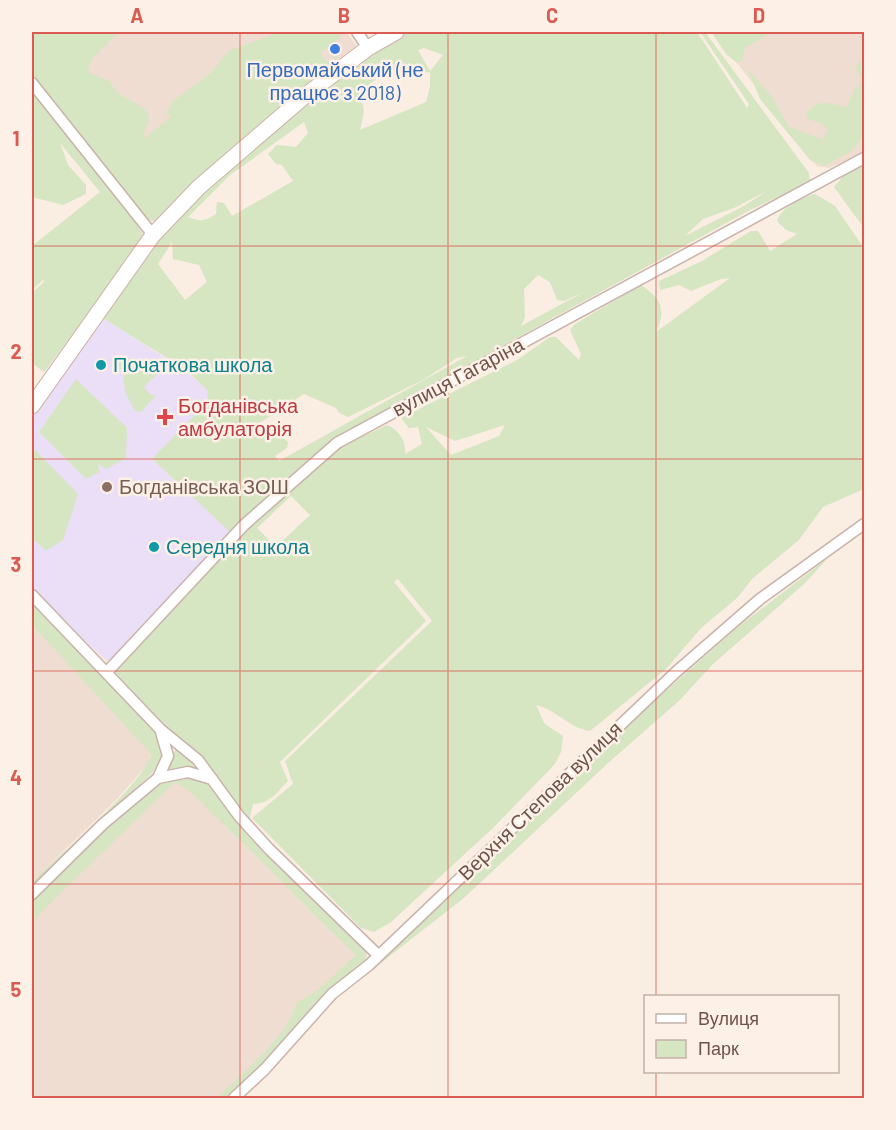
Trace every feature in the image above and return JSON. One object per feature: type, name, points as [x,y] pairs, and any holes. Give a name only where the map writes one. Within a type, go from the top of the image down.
[{"type":"street","points":[[357,32],[368,48]]},
{"type":"street","points":[[32,406],[153,235],[199,187],[275,119],[368,48],[396,32]]},
{"type":"street","points":[[32,83],[153,235]]},
{"type":"street","name":"вулиця Гагаріна","points":[[107,672],[244,525],[337,443],[864,158]]},
{"type":"street","name":"Верхня Степова вулиця","points":[[234,1098],[266,1068],[332,994],[378,955],[676,672],[760,599],[864,524]]},
{"type":"street","points":[[32,595],[160,729],[198,760],[239,816],[269,849],[378,955]]},
{"type":"street","points":[[32,894],[103,824],[158,778],[168,756],[160,729]]},
{"type":"street","points":[[158,778],[188,772],[215,781]]},
{"type":"shaded area","points":[[32,32],[346,32],[357,46],[154,221],[148,220],[131,203],[32,74]]},
{"type":"shaded area","points":[[713,32],[864,32],[864,152],[829,168],[817,166]]},
{"type":"shaded area","name":"Богданівська ЗОШ","points":[[99,316],[185,370],[213,396],[152,459],[230,532],[121,653],[107,661],[32,593],[32,413]]},
{"type":"shaded area","points":[[32,625],[151,753],[148,764],[116,800],[32,882]]},
{"type":"shaded area","points":[[183,775],[366,951],[367,956],[228,1098],[32,1098],[32,901],[133,805]]},
{"type":"green space","points":[[32,32],[119,32],[93,58],[88,69],[90,73],[110,81],[119,93],[146,111],[150,117],[142,140],[171,117],[166,113],[173,101],[211,73],[228,51],[280,32],[340,32],[340,38],[320,53],[327,62],[337,55],[339,62],[161,218],[154,221],[142,216],[131,203],[32,74]]},
{"type":"green space","points":[[402,32],[697,32],[747,108],[749,104],[700,32],[705,32],[809,173],[810,182],[750,210],[351,429],[300,467],[230,532],[152,459],[208,401],[207,390],[185,369],[99,316],[171,222],[286,119]],"holes":[[[424,48],[443,55],[430,71],[418,50]],[[398,69],[411,74],[430,72],[430,87],[426,102],[360,130],[364,112],[360,91],[376,79]],[[304,122],[308,133],[296,147],[277,145],[268,154],[276,164],[282,165],[293,181],[232,216],[224,203],[217,202],[216,214],[209,218],[199,220],[188,217],[230,175]],[[767,191],[744,206],[685,236],[703,219],[734,208]],[[172,242],[173,259],[199,265],[207,282],[185,300],[158,264]],[[538,275],[550,282],[557,300],[564,301],[584,292],[521,326],[525,317],[524,289]],[[467,356],[279,461],[275,456],[287,448],[288,442],[274,433],[252,428],[304,394],[336,408],[339,413],[348,417],[423,380],[457,358]]]},
{"type":"green space","points":[[711,32],[772,32],[745,48],[743,60],[737,63],[727,55]]},
{"type":"green space","points":[[864,58],[864,135],[850,152],[825,166],[811,161],[760,99],[747,68],[773,98],[788,126],[823,140],[827,129],[823,124],[808,119],[806,114],[815,105],[824,103],[847,107],[854,89],[860,85],[861,79],[855,67]]},
{"type":"green space","points":[[32,91],[126,208],[145,238],[44,372],[32,363],[32,293],[44,282],[43,280],[32,290],[32,246],[100,192],[60,143],[68,165],[86,185],[86,194],[63,205],[32,197]]},
{"type":"green space","points":[[864,163],[864,228],[834,187],[846,173]]},
{"type":"green space","points":[[815,194],[835,206],[864,248],[864,489],[823,507],[799,540],[753,578],[737,598],[701,628],[666,669],[590,731],[536,705],[544,723],[563,736],[561,752],[555,764],[493,828],[391,922],[374,932],[361,928],[252,818],[293,784],[285,761],[432,621],[398,579],[394,582],[426,621],[280,762],[288,781],[269,800],[253,804],[249,822],[120,681],[116,672],[120,664],[247,527],[309,474],[330,452],[387,425],[401,436],[405,445],[405,454],[422,444],[418,427],[409,428],[401,418],[517,360],[550,337],[556,337],[579,360],[581,354],[570,330],[575,324],[641,285],[654,296],[660,306],[661,317],[656,332],[730,278],[721,279],[691,291],[679,285],[660,290],[659,281],[702,261],[751,231],[758,231],[770,251],[797,234],[786,230],[777,221],[779,216],[793,204]],"holes":[[[505,425],[499,436],[451,455],[426,427],[455,441]],[[291,496],[310,515],[276,547],[257,528]]]},
{"type":"green space","points":[[119,358],[141,359],[163,368],[144,387],[151,395],[156,395],[141,412],[135,411],[125,392],[123,372],[115,364]]},
{"type":"green space","points":[[76,379],[127,428],[126,458],[106,469],[98,464],[100,472],[86,479],[39,432]]},
{"type":"green space","points":[[32,447],[78,494],[63,540],[46,551],[36,541],[32,541]]},
{"type":"green space","points":[[828,558],[805,583],[712,665],[680,700],[608,763],[465,897],[368,973],[625,727],[739,626]]},
{"type":"green space","points":[[32,599],[160,735],[162,750],[159,763],[153,772],[32,889],[32,882],[99,820],[133,783],[151,754],[32,625]]},
{"type":"green space","points":[[176,749],[180,750],[205,773],[166,772]]},
{"type":"green space","points":[[183,775],[207,778],[366,951],[365,963],[228,1098],[217,1098],[274,1041],[292,1015],[296,1003],[319,989],[356,955],[194,795],[175,782],[32,921],[32,901],[83,850],[147,794]]},
{"type":"place","name":"Первомайський (не працює з 2018)","points":[[335,49]]},
{"type":"place","name":"Початкова школа","points":[[101,365]]},
{"type":"place","name":"Богданівська амбулаторія","points":[[165,417]]},
{"type":"place","name":"Богданівська ЗОШ","points":[[107,487]]},
{"type":"place","name":"Середня школа","points":[[154,547]]}]
